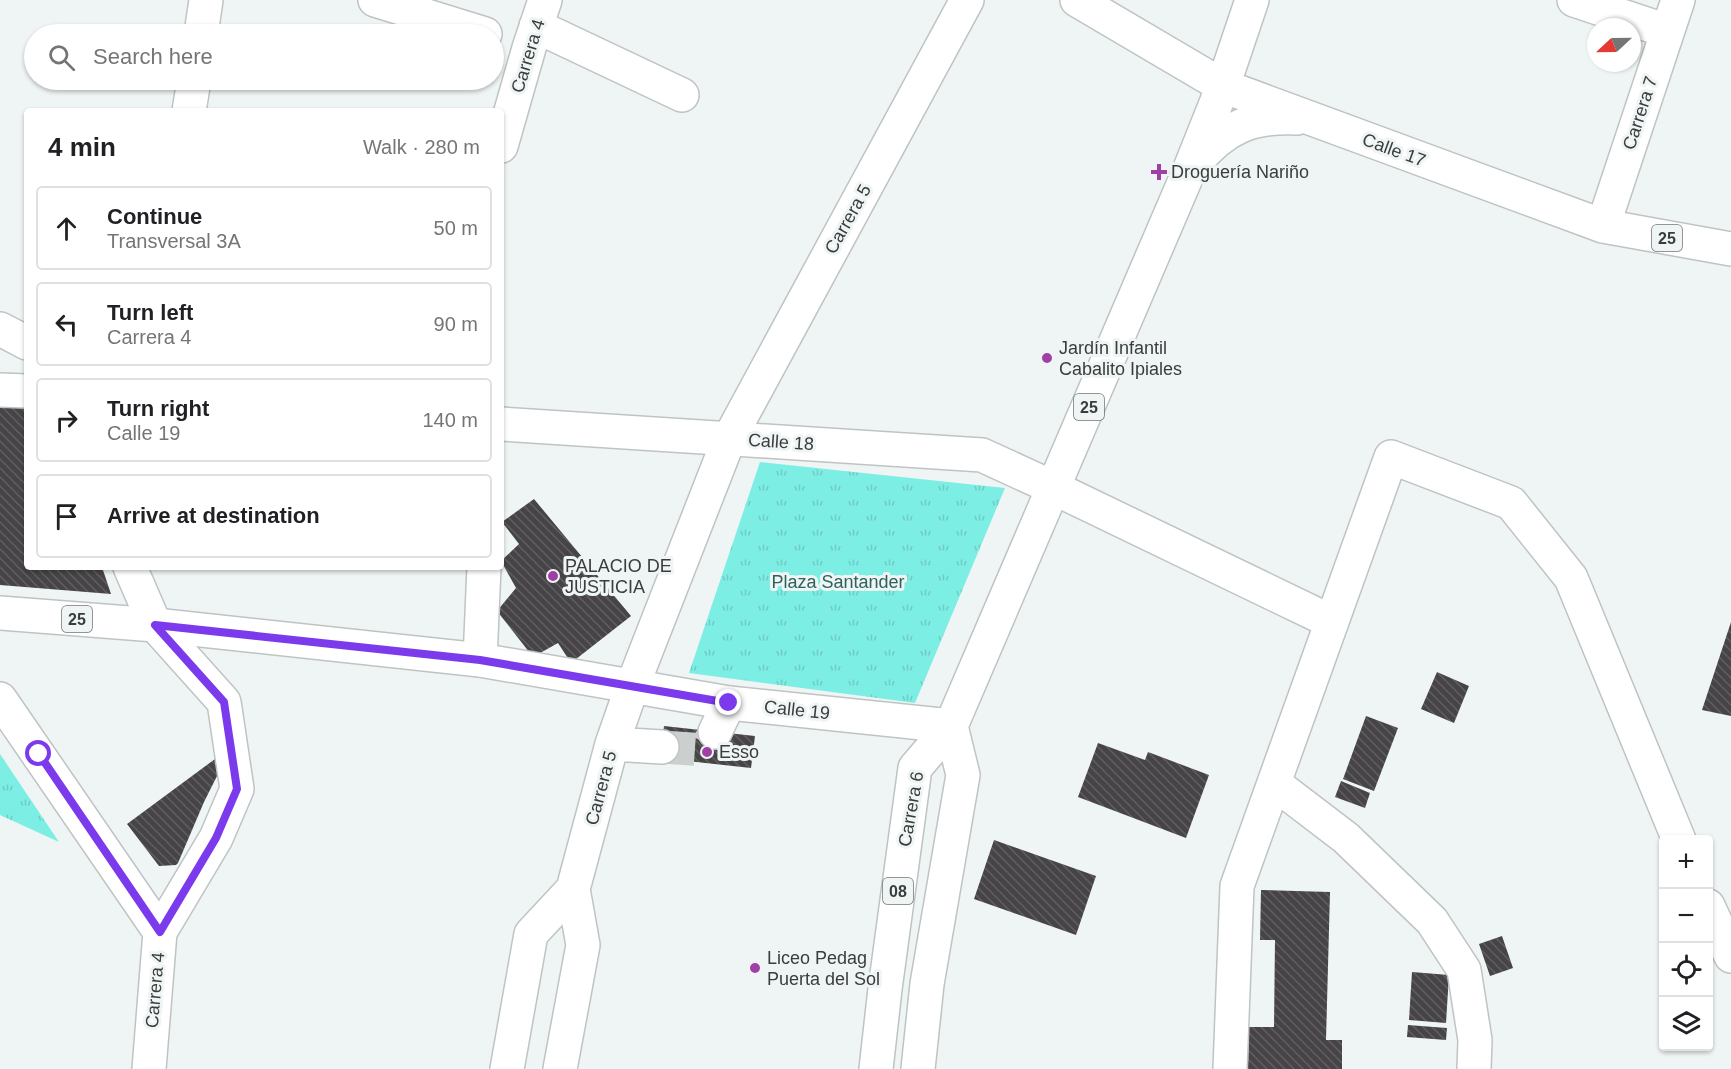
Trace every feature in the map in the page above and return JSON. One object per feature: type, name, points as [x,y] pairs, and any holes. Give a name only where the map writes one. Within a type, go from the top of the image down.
[{"type":"street","points":[[203,24],[207,0]]},
{"type":"street","points":[[375,0],[453,24]]},
{"type":"street","name":"Carrera 5","points":[[560,1069],[583,945],[573,889],[612,744],[632,687],[729,439],[967,0]]},
{"type":"street","name":"Calle 17","points":[[1077,0],[1223,86],[1306,118],[1603,226],[1731,249]]},
{"type":"street","points":[[1223,86],[1252,0]]},
{"type":"street","points":[[1574,0],[1667,31]]},
{"type":"street","name":"Carrera 7","points":[[1603,226],[1678,0]]},
{"type":"street","points":[[504,34],[537,25],[682,95]]},
{"type":"street","name":"Carrera 4","points":[[504,136],[537,25]]},
{"type":"street","name":"25","points":[[951,726],[1189,171],[1223,86]]},
{"type":"street","points":[[189,108],[192,90]]},
{"type":"street","points":[[1189,171],[1211,145],[1239,126],[1272,117],[1306,118]]},
{"type":"street","points":[[0,329],[24,341]]},
{"type":"street","points":[[0,390],[24,391]]},
{"type":"street","name":"Calle 18","points":[[504,424],[982,455],[1332,622]]},
{"type":"street","points":[[1230,1069],[1237,886],[1391,457],[1511,503],[1570,578],[1677,835]]},
{"type":"street","name":"Carrera 4","points":[[131,570],[155,625],[224,702],[237,789],[216,838],[160,932],[149,1069]]},
{"type":"street","points":[[480,660],[484,570]]},
{"type":"street","name":"Calle 19","points":[[0,613],[155,625],[480,660],[729,703],[951,726]]},
{"type":"street","points":[[0,699],[160,932]]},
{"type":"street","points":[[714,732],[729,703]]},
{"type":"street","points":[[918,1069],[927,984],[963,775],[951,726]]},
{"type":"street","name":"Carrera 6","points":[[876,1069],[915,768],[951,726]]},
{"type":"street","points":[[612,744],[662,747]]},
{"type":"street","points":[[1274,783],[1346,838],[1432,921],[1464,970],[1476,1041],[1474,1069]]},
{"type":"street","name":"Carrera 5","points":[[507,1069],[531,934],[573,889]]},
{"type":"street","points":[[1713,917],[1731,956]]},
{"type":"green space","name":"Plaza Santander","points":[[760,462],[1005,488],[915,703],[689,673]]},
{"type":"green space","points":[[0,754],[59,842],[0,815]]},
{"type":"building","points":[[0,398],[24,399],[24,570],[103,570],[111,594],[0,585]]},
{"type":"building","name":"PALACIO DE JUSTICIA","points":[[534,499],[631,616],[571,663],[558,643],[533,657],[497,611],[516,588],[504,566],[504,558],[519,544],[504,525],[504,521]]},
{"type":"building","points":[[1731,622],[1731,716],[1702,710]]},
{"type":"building","points":[[1437,672],[1469,686],[1454,723],[1421,709]]},
{"type":"building","points":[[1366,716],[1398,728],[1374,791],[1343,779]]},
{"type":"building","name":"Esso","points":[[664,726],[755,736],[751,768],[660,758]]},
{"type":"building","points":[[1098,743],[1145,760],[1148,752],[1209,775],[1186,838],[1078,797]]},
{"type":"building","points":[[215,759],[221,768],[178,863],[159,866],[127,824]]},
{"type":"building","points":[[1341,781],[1370,793],[1365,808],[1335,797]]},
{"type":"building","points":[[994,840],[1096,876],[1076,935],[974,899]]},
{"type":"building","points":[[1261,890],[1330,892],[1326,1040],[1342,1040],[1342,1069],[1248,1069],[1249,1027],[1274,1027],[1275,940],[1260,940]]},
{"type":"building","points":[[1502,936],[1513,968],[1490,976],[1479,944]]},
{"type":"building","points":[[1412,972],[1449,975],[1446,1023],[1409,1020]]},
{"type":"building","points":[[1408,1025],[1447,1028],[1446,1040],[1407,1037]]},
{"type":"tunnel","points":[[662,747],[705,750],[715,732]]},
{"type":"place","name":"Droguería Nariño","points":[[1159,172]]},
{"type":"place","name":"Jardín Infantil Cabalito Ipiales","points":[[1047,358]]},
{"type":"place","name":"PALACIO DE JUSTICIA","points":[[553,576]]},
{"type":"place","name":"Esso","points":[[707,752]]},
{"type":"place","name":"Liceo Pedag Puerta del Sol","points":[[755,968]]},
{"type":"route","points":[[39,754],[160,932],[216,838],[237,789],[224,702],[155,625],[480,660],[729,703]]}]
